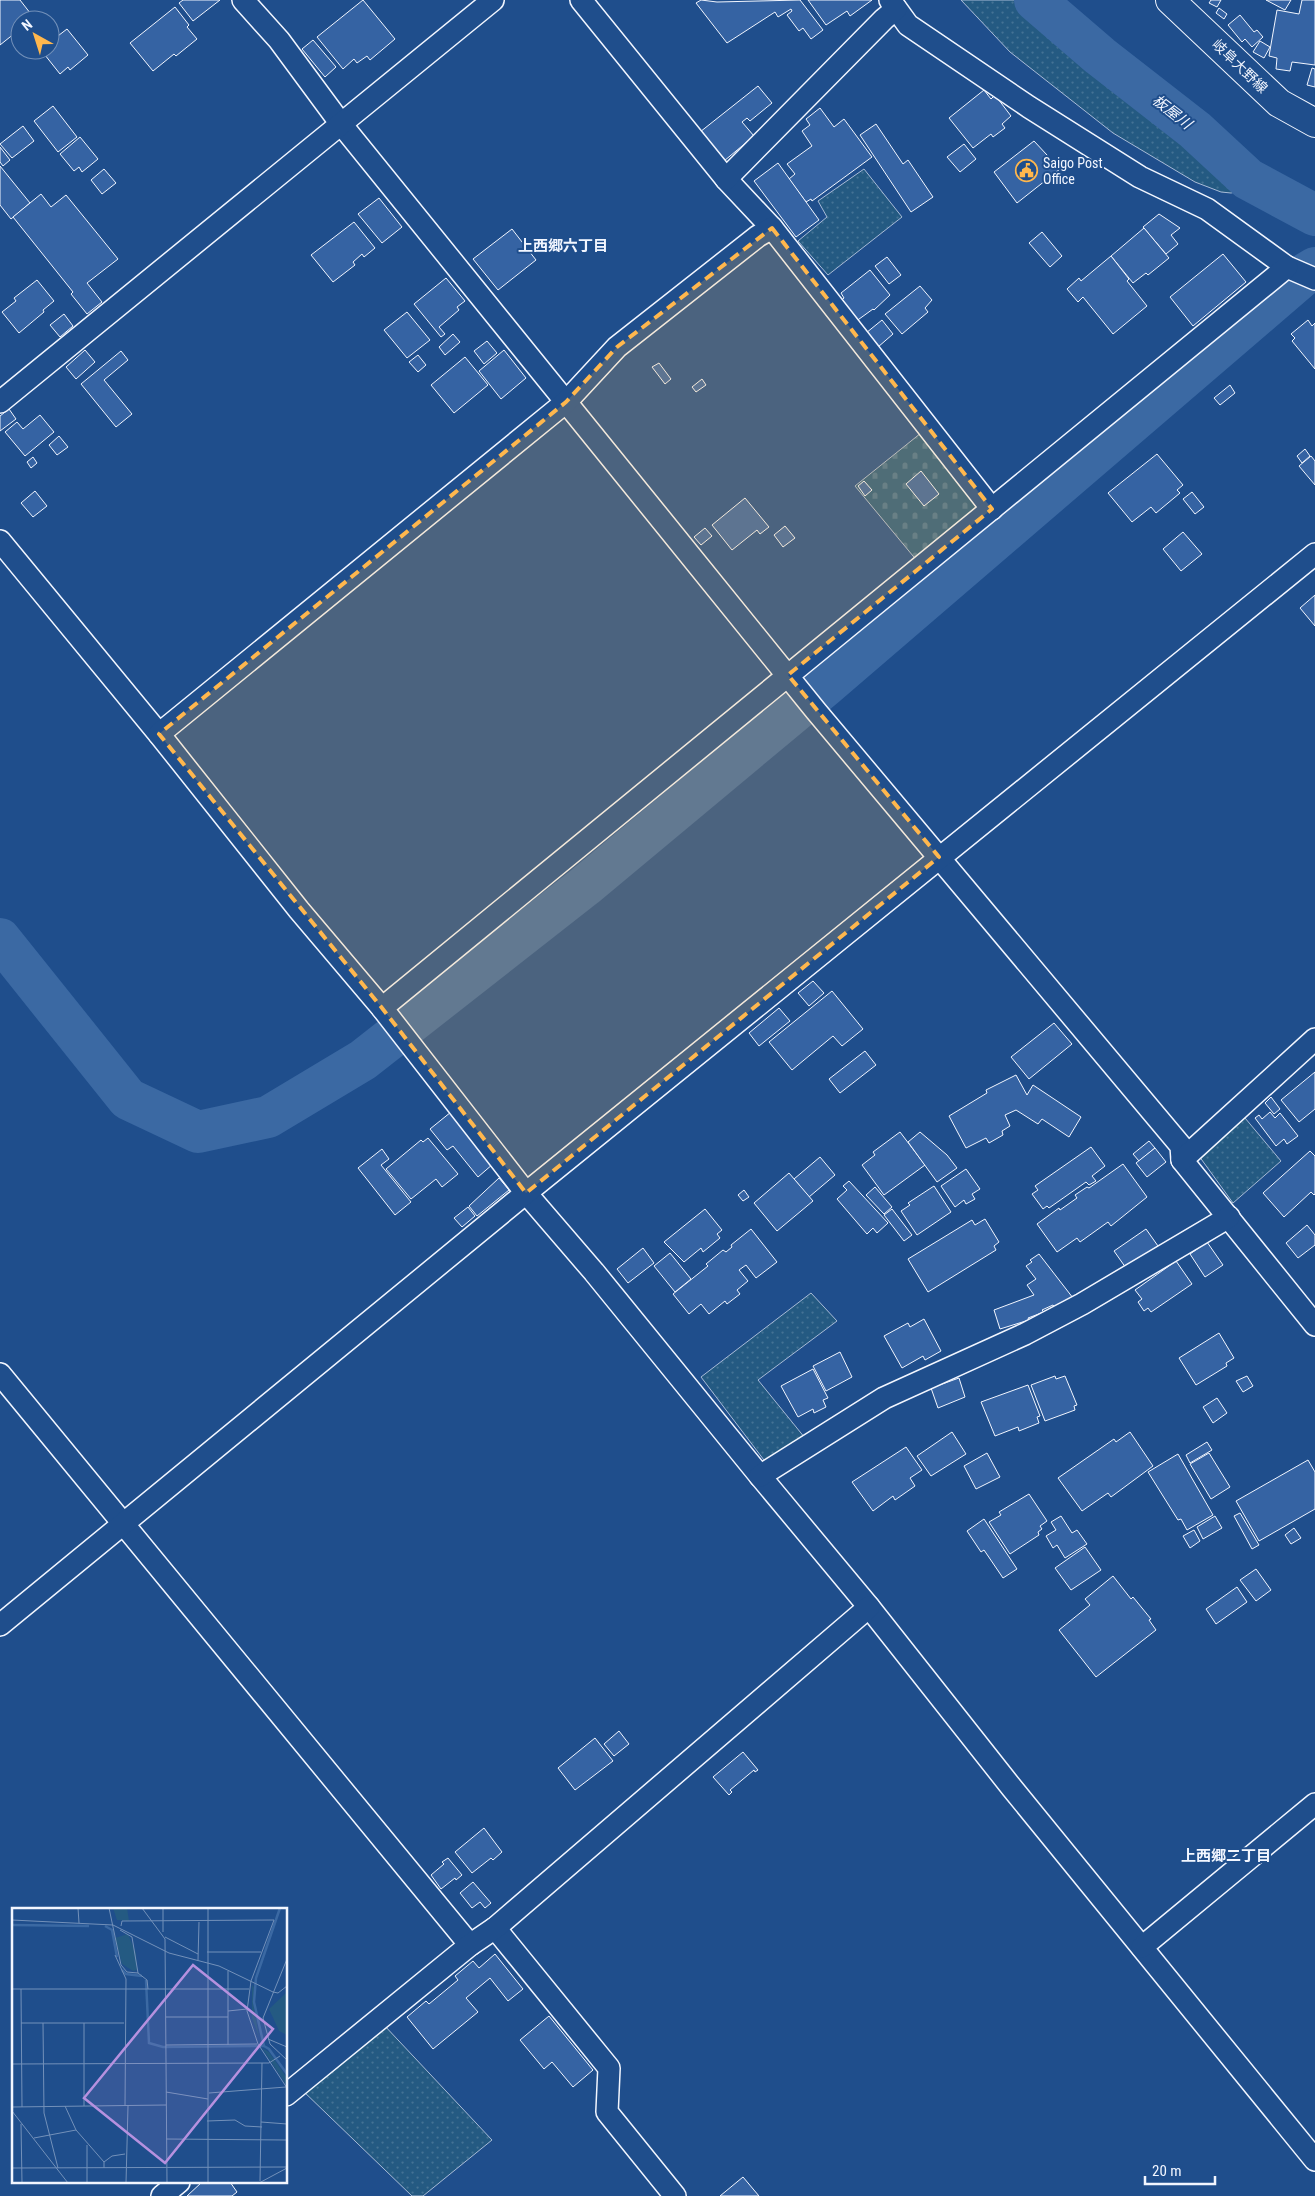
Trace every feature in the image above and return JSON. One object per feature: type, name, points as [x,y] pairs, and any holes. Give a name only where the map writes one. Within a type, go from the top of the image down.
[{"type":"main road","name":"岐阜大野線","points":[[1170,0],[1278,103],[1315,123]]},
{"type":"street","points":[[243,0],[279,40],[341,124],[816,711],[1181,1146],[1182,1160],[1315,1325]]},
{"type":"street","points":[[0,402],[493,0]]},
{"type":"street","points":[[581,0],[726,178],[772,228],[992,509]]},
{"type":"street","points":[[726,178],[884,19],[893,5],[908,25],[1029,107],[1140,176],[1207,210],[1287,267],[1315,279]]},
{"type":"street","points":[[159,734],[566,402],[617,347],[758,236],[772,228]]},
{"type":"street","points":[[385,1012],[791,679],[992,509],[1287,267]]},
{"type":"street","points":[[0,541],[159,734],[299,910],[385,1012],[526,1193],[594,1272],[869,1607],[1018,1795],[1315,2160]]},
{"type":"street","points":[[0,1625],[526,1193],[1315,554]]},
{"type":"street","points":[[1182,1160],[1315,1039]]},
{"type":"street","points":[[760,1476],[884,1398],[1025,1334],[1066,1313],[1229,1217]]},
{"type":"street","points":[[0,1374],[470,1945]]},
{"type":"street","points":[[288,2094],[470,1945],[495,1928],[869,1607]]},
{"type":"street","points":[[1142,1947],[1315,1804]]},
{"type":"street","points":[[495,1928],[609,2068],[607,2112],[675,2196]]},
{"type":"street","points":[[162,2196],[177,2184]]},
{"type":"highlighted area","points":[[772,228],[992,509],[788,675],[939,857],[526,1193],[382,1008],[159,734],[566,402],[617,347]]},
{"type":"green space","points":[[961,0],[1015,0],[1093,72],[1148,117],[1233,181],[1240,191],[1231,193],[1221,192],[1195,182],[1113,133],[1010,52]]},
{"type":"green space","points":[[864,169],[902,217],[828,275],[798,241],[827,217],[818,201]]},
{"type":"green space","points":[[921,433],[978,503],[976,516],[918,562],[855,486]]},
{"type":"green space","points":[[1245,1118],[1281,1161],[1233,1203],[1199,1156]]},
{"type":"green space","points":[[811,1293],[837,1321],[758,1380],[805,1438],[767,1464],[701,1377]]},
{"type":"green space","points":[[383,2024],[492,2140],[423,2196],[412,2196],[300,2088]]},
{"type":"building","points":[[0,0],[20,0],[28,10],[10,10],[10,37],[0,45]]},
{"type":"building","points":[[183,0],[220,0],[193,21],[179,3]]},
{"type":"building","points":[[363,0],[395,39],[370,60],[367,56],[357,63],[354,59],[343,69],[317,37]]},
{"type":"building","points":[[701,0],[717,2],[800,0],[823,30],[811,39],[803,28],[799,31],[787,15],[792,11],[791,9],[778,17],[775,12],[727,43],[696,3]]},
{"type":"building","points":[[808,0],[872,0],[850,16],[847,11],[826,25]]},
{"type":"building","points":[[1211,0],[1221,0],[1217,7],[1209,3]]},
{"type":"building","points":[[1266,0],[1291,0],[1285,10]]},
{"type":"building","points":[[1302,0],[1315,0],[1315,65],[1292,62],[1290,71],[1276,69],[1277,58],[1269,56],[1277,10],[1299,14]]},
{"type":"building","points":[[175,7],[197,39],[153,71],[130,43]]},
{"type":"building","points":[[1219,8],[1227,14],[1224,19],[1216,13]]},
{"type":"building","points":[[1240,15],[1254,32],[1257,30],[1263,37],[1252,47],[1245,39],[1242,42],[1228,25]]},
{"type":"building","points":[[67,29],[88,55],[70,70],[68,67],[60,74],[49,60],[60,60],[60,34]]},
{"type":"building","points":[[313,40],[336,67],[325,77],[302,49]]},
{"type":"building","points":[[1260,41],[1270,47],[1264,58],[1253,52]]},
{"type":"building","points":[[1312,68],[1315,69],[1315,87],[1307,85]]},
{"type":"building","points":[[758,86],[772,103],[750,121],[747,118],[742,122],[754,136],[724,161],[700,132]]},
{"type":"building","points":[[984,90],[991,99],[995,95],[1011,116],[1002,124],[1005,128],[993,137],[991,134],[973,148],[949,118]]},
{"type":"building","points":[[53,106],[77,137],[58,152],[34,121]]},
{"type":"building","points":[[820,108],[834,127],[844,119],[872,157],[812,201],[811,199],[806,202],[789,179],[795,174],[787,164],[812,146],[802,131],[810,125],[806,119]]},
{"type":"building","points":[[876,124],[903,164],[908,160],[933,197],[911,212],[860,135]]},
{"type":"building","points":[[23,126],[34,141],[12,158],[0,144]]},
{"type":"building","points":[[80,137],[98,159],[82,172],[79,167],[74,171],[60,154]]},
{"type":"building","name":"Saigo Post Office","points":[[1034,141],[1060,169],[1017,203],[994,172]]},
{"type":"building","points":[[964,144],[976,159],[960,172],[947,157]]},
{"type":"building","points":[[0,147],[10,160],[3,166],[0,162]]},
{"type":"building","points":[[778,163],[819,220],[796,237],[754,181]]},
{"type":"building","points":[[0,166],[30,203],[11,219],[0,205]]},
{"type":"building","points":[[104,169],[116,183],[102,194],[91,180]]},
{"type":"building","points":[[41,194],[51,207],[66,195],[118,259],[87,283],[102,302],[87,314],[71,294],[73,292],[13,217]]},
{"type":"building","points":[[379,198],[402,227],[382,243],[358,214]]},
{"type":"building","points":[[1159,214],[1180,228],[1171,235],[1178,244],[1166,254],[1143,227]]},
{"type":"building","points":[[354,222],[375,248],[364,257],[362,254],[353,262],[355,265],[333,282],[311,255]]},
{"type":"building","points":[[1144,228],[1169,258],[1148,275],[1146,273],[1133,283],[1111,256]]},
{"type":"building","points":[[512,229],[536,260],[498,290],[473,259]]},
{"type":"building","points":[[1042,232],[1062,256],[1050,267],[1029,243]]},
{"type":"building","points":[[1223,254],[1246,282],[1193,326],[1170,297]]},
{"type":"building","points":[[1111,256],[1129,279],[1127,281],[1147,306],[1113,334],[1083,297],[1078,302],[1067,289],[1079,278],[1081,281]]},
{"type":"building","points":[[887,257],[901,275],[889,284],[875,266]]},
{"type":"building","points":[[870,270],[890,295],[874,310],[855,322],[839,302],[844,298],[841,293]]},
{"type":"building","points":[[446,278],[465,301],[457,307],[459,310],[439,327],[445,334],[441,337],[414,304]]},
{"type":"building","points":[[37,280],[54,301],[19,333],[2,312],[16,301],[14,298]]},
{"type":"building","points":[[920,286],[932,300],[925,308],[928,312],[902,334],[885,314]]},
{"type":"building","points":[[407,312],[430,340],[407,358],[384,330]]},
{"type":"building","points":[[64,314],[73,326],[60,337],[50,325]]},
{"type":"building","points":[[882,320],[893,334],[878,347],[866,333]]},
{"type":"building","points":[[1308,320],[1312,326],[1315,323],[1315,369],[1292,341],[1295,338],[1291,334]]},
{"type":"building","points":[[453,334],[460,342],[445,355],[439,347]]},
{"type":"building","points":[[487,341],[497,353],[484,364],[474,351]]},
{"type":"building","points":[[85,350],[95,362],[76,379],[66,367]]},
{"type":"building","points":[[504,350],[526,378],[501,399],[479,371]]},
{"type":"building","points":[[121,351],[128,360],[104,380],[132,414],[116,427],[81,384]]},
{"type":"building","points":[[418,355],[426,365],[418,372],[409,362]]},
{"type":"building","points":[[465,357],[488,385],[454,413],[431,385]]},
{"type":"building","points":[[659,363],[671,379],[665,384],[652,367]]},
{"type":"building","points":[[702,379],[706,385],[696,392],[692,387]]},
{"type":"building","points":[[1230,385],[1235,393],[1220,405],[1214,398]]},
{"type":"building","points":[[9,409],[16,419],[0,431],[0,416]]},
{"type":"building","points":[[40,415],[54,432],[25,456],[5,432],[17,422],[23,429]]},
{"type":"building","points":[[59,436],[68,447],[57,455],[49,445]]},
{"type":"building","points":[[1305,449],[1310,456],[1302,463],[1297,456]]},
{"type":"building","points":[[1157,454],[1183,485],[1177,490],[1180,493],[1156,513],[1151,507],[1132,522],[1108,493]]},
{"type":"building","points":[[1311,456],[1315,461],[1315,485],[1299,466]]},
{"type":"building","points":[[33,457],[37,463],[31,468],[27,462]]},
{"type":"building","points":[[921,471],[939,494],[924,506],[906,484]]},
{"type":"building","points":[[864,481],[872,490],[865,496],[858,486]]},
{"type":"building","points":[[35,491],[47,506],[33,517],[21,503]]},
{"type":"building","points":[[1192,492],[1204,507],[1195,514],[1183,499]]},
{"type":"building","points":[[745,498],[769,527],[760,534],[757,530],[732,550],[712,525]]},
{"type":"building","points":[[785,526],[795,538],[783,547],[774,535]]},
{"type":"building","points":[[705,528],[712,536],[701,545],[694,537]]},
{"type":"building","points":[[1183,532],[1202,554],[1181,571],[1163,549]]},
{"type":"building","points":[[1315,595],[1315,626],[1300,608]]},
{"type":"building","points":[[813,981],[824,993],[809,1006],[798,993]]},
{"type":"building","points":[[832,991],[863,1029],[842,1046],[833,1036],[792,1070],[769,1042]]},
{"type":"building","points":[[779,1008],[790,1021],[759,1046],[749,1033]]},
{"type":"building","points":[[1054,1023],[1072,1044],[1029,1079],[1011,1057]]},
{"type":"building","points":[[865,1051],[876,1065],[840,1093],[829,1079]]},
{"type":"building","points":[[1315,1072],[1315,1109],[1299,1122],[1281,1100]]},
{"type":"building","points":[[1016,1075],[1027,1095],[1033,1085],[1081,1117],[1069,1137],[1042,1119],[1038,1124],[1016,1110],[1005,1115],[1010,1126],[1002,1131],[1003,1135],[989,1143],[986,1138],[966,1148],[949,1116],[987,1093],[986,1090]]},
{"type":"building","points":[[1271,1097],[1280,1109],[1274,1114],[1265,1103]]},
{"type":"building","points":[[451,1112],[493,1164],[478,1177],[453,1146],[447,1150],[430,1129]]},
{"type":"building","points":[[1270,1112],[1275,1118],[1280,1113],[1298,1136],[1287,1144],[1284,1139],[1276,1146],[1255,1118],[1259,1115],[1262,1119]]},
{"type":"building","points":[[900,1132],[925,1165],[884,1195],[862,1165],[875,1155],[873,1152]]},
{"type":"building","points":[[920,1132],[947,1155],[957,1168],[937,1182],[908,1142]]},
{"type":"building","points":[[428,1138],[458,1174],[442,1187],[436,1179],[411,1199],[386,1169],[421,1140],[423,1142]]},
{"type":"building","points":[[1149,1141],[1155,1148],[1139,1161],[1133,1154]]},
{"type":"building","points":[[1091,1147],[1105,1166],[1092,1176],[1096,1181],[1089,1185],[1086,1182],[1049,1208],[1047,1206],[1043,1209],[1032,1194],[1038,1190],[1035,1186]]},
{"type":"building","points":[[1155,1148],[1166,1162],[1147,1177],[1136,1163]]},
{"type":"building","points":[[382,1149],[389,1159],[381,1165],[411,1202],[395,1215],[358,1168]]},
{"type":"building","points":[[1310,1151],[1315,1156],[1315,1194],[1311,1192],[1284,1217],[1263,1193]]},
{"type":"building","points":[[820,1157],[835,1175],[809,1197],[794,1179]]},
{"type":"building","points":[[1123,1164],[1147,1197],[1111,1226],[1108,1222],[1080,1242],[1077,1238],[1057,1252],[1037,1224],[1077,1198],[1075,1195],[1087,1187],[1089,1188]]},
{"type":"building","points":[[966,1169],[980,1189],[972,1194],[975,1199],[966,1204],[964,1200],[955,1207],[941,1186]]},
{"type":"building","points":[[789,1173],[813,1201],[777,1231],[754,1203]]},
{"type":"building","points":[[499,1178],[509,1190],[477,1216],[469,1206]]},
{"type":"building","points":[[849,1181],[888,1223],[877,1233],[873,1228],[867,1234],[837,1199],[847,1190],[843,1186]]},
{"type":"building","points":[[934,1186],[951,1212],[917,1235],[901,1211],[910,1205],[908,1203]]},
{"type":"building","points":[[875,1187],[892,1207],[884,1214],[866,1195]]},
{"type":"building","points":[[744,1190],[749,1197],[743,1201],[738,1195]]},
{"type":"building","points":[[468,1207],[475,1216],[462,1227],[454,1218]]},
{"type":"building","points":[[705,1209],[722,1230],[717,1234],[720,1238],[703,1252],[701,1248],[684,1262],[664,1242]]},
{"type":"building","points":[[892,1209],[912,1235],[904,1241],[884,1215]]},
{"type":"building","points":[[985,1219],[999,1242],[994,1246],[996,1250],[928,1292],[908,1259],[972,1220],[975,1225]]},
{"type":"building","points":[[1307,1225],[1315,1235],[1315,1245],[1298,1258],[1286,1243]]},
{"type":"building","points":[[751,1229],[777,1262],[756,1278],[746,1265],[739,1270],[748,1281],[737,1290],[740,1294],[727,1304],[725,1301],[709,1314],[701,1304],[689,1314],[673,1294],[708,1266],[706,1264],[723,1250],[726,1252],[732,1247],[731,1245]]},
{"type":"building","points":[[1146,1229],[1158,1246],[1126,1268],[1114,1251]]},
{"type":"building","points":[[1207,1242],[1223,1265],[1205,1277],[1190,1254]]},
{"type":"building","points":[[643,1248],[654,1263],[628,1283],[617,1269]]},
{"type":"building","points":[[670,1253],[691,1279],[675,1292],[654,1266]]},
{"type":"building","points":[[1039,1254],[1073,1298],[1056,1309],[1053,1305],[1042,1310],[1044,1312],[1028,1318],[1029,1320],[1000,1329],[994,1310],[1034,1295],[1027,1285],[1036,1279],[1026,1266],[1032,1262],[1030,1260]]},
{"type":"building","points":[[1176,1261],[1192,1284],[1151,1312],[1148,1308],[1144,1311],[1138,1302],[1142,1299],[1135,1290]]},
{"type":"building","points":[[924,1319],[941,1351],[925,1360],[923,1356],[902,1368],[884,1336],[908,1323],[910,1327]]},
{"type":"building","points":[[1219,1333],[1234,1358],[1226,1363],[1227,1366],[1196,1385],[1179,1358]]},
{"type":"building","points":[[840,1352],[852,1377],[826,1391],[813,1366]]},
{"type":"building","points":[[813,1369],[828,1398],[823,1400],[826,1407],[814,1413],[813,1409],[798,1417],[781,1386]]},
{"type":"building","points":[[1055,1376],[1056,1379],[1065,1376],[1077,1405],[1074,1406],[1075,1410],[1045,1421],[1031,1385]]},
{"type":"building","points":[[1247,1376],[1253,1386],[1243,1392],[1236,1381]]},
{"type":"building","points":[[959,1378],[965,1397],[938,1408],[931,1388]]},
{"type":"building","points":[[1028,1385],[1040,1416],[1037,1417],[1039,1423],[1019,1431],[1018,1427],[995,1436],[981,1402]]},
{"type":"building","points":[[1217,1398],[1227,1413],[1213,1423],[1203,1407]]},
{"type":"building","points":[[952,1432],[966,1454],[931,1476],[917,1456]]},
{"type":"building","points":[[1130,1432],[1153,1466],[1111,1497],[1108,1493],[1082,1511],[1058,1478],[1114,1439],[1116,1442]]},
{"type":"building","points":[[1207,1442],[1212,1450],[1190,1463],[1186,1455]]},
{"type":"building","points":[[906,1447],[922,1470],[910,1478],[915,1486],[895,1500],[893,1496],[873,1511],[852,1482]]},
{"type":"building","points":[[987,1453],[1000,1477],[976,1489],[964,1466]]},
{"type":"building","points":[[1209,1453],[1230,1487],[1211,1499],[1190,1464]]},
{"type":"building","points":[[1178,1454],[1213,1515],[1187,1530],[1181,1519],[1178,1520],[1148,1472]]},
{"type":"building","points":[[1308,1460],[1315,1472],[1315,1509],[1259,1541],[1236,1501]]},
{"type":"building","points":[[1029,1494],[1047,1521],[1040,1526],[1042,1529],[1038,1532],[1039,1535],[1010,1554],[989,1522],[1001,1515],[999,1512]]},
{"type":"building","points":[[1240,1513],[1259,1545],[1252,1549],[1234,1516]]},
{"type":"building","points":[[1061,1516],[1072,1533],[1077,1530],[1087,1544],[1065,1558],[1057,1545],[1053,1548],[1046,1536],[1056,1530],[1051,1522]]},
{"type":"building","points":[[1215,1516],[1222,1528],[1203,1539],[1197,1527]]},
{"type":"building","points":[[984,1519],[1017,1569],[1003,1578],[984,1550],[981,1552],[967,1531]]},
{"type":"building","points":[[1294,1528],[1301,1538],[1291,1544],[1285,1535]]},
{"type":"building","points":[[1194,1530],[1200,1541],[1190,1548],[1183,1536]]},
{"type":"building","points":[[1085,1547],[1101,1570],[1071,1590],[1055,1568]]},
{"type":"building","points":[[1256,1569],[1271,1590],[1256,1601],[1240,1580]]},
{"type":"building","points":[[1113,1576],[1131,1599],[1133,1597],[1151,1619],[1149,1620],[1156,1630],[1096,1677],[1059,1630],[1090,1605],[1085,1599]]},
{"type":"building","points":[[1237,1587],[1247,1602],[1216,1624],[1206,1609]]},
{"type":"building","points":[[619,1731],[629,1744],[614,1756],[604,1744]]},
{"type":"building","points":[[595,1738],[613,1761],[575,1790],[558,1768]]},
{"type":"building","points":[[743,1752],[758,1770],[755,1772],[754,1770],[730,1790],[732,1792],[729,1795],[713,1777]]},
{"type":"building","points":[[484,1828],[502,1852],[472,1873],[455,1852]]},
{"type":"building","points":[[448,1858],[462,1875],[441,1889],[431,1875]]},
{"type":"building","points":[[473,1882],[491,1903],[485,1908],[480,1902],[472,1908],[460,1893]]},
{"type":"building","points":[[495,1954],[523,1989],[508,2001],[490,1978],[466,1998],[478,2012],[433,2049],[407,2017],[426,2001],[429,2004],[458,1980],[455,1976],[473,1961],[479,1968]]},
{"type":"building","points":[[549,2016],[593,2070],[573,2087],[552,2062],[544,2069],[520,2040]]},
{"type":"building","points":[[743,2177],[759,2196],[720,2196]]},
{"type":"building","points":[[200,2184],[231,2184],[237,2192],[232,2196],[187,2196]]},
{"type":"waterway","name":"板屋川","points":[[1035,0],[1100,56],[1195,130],[1248,179],[1315,215]]},
{"type":"waterway","points":[[0,939],[128,1099],[198,1132],[268,1117],[363,1060],[585,886],[825,686],[1305,274],[1315,268]]},
{"type":"place","name":"Saigo Post Office","points":[[1027,171]]},
{"type":"district","name":"上西郷六丁目","points":[[563,246]]},
{"type":"district","name":"上西郷二丁目","points":[[1226,1856]]}]
